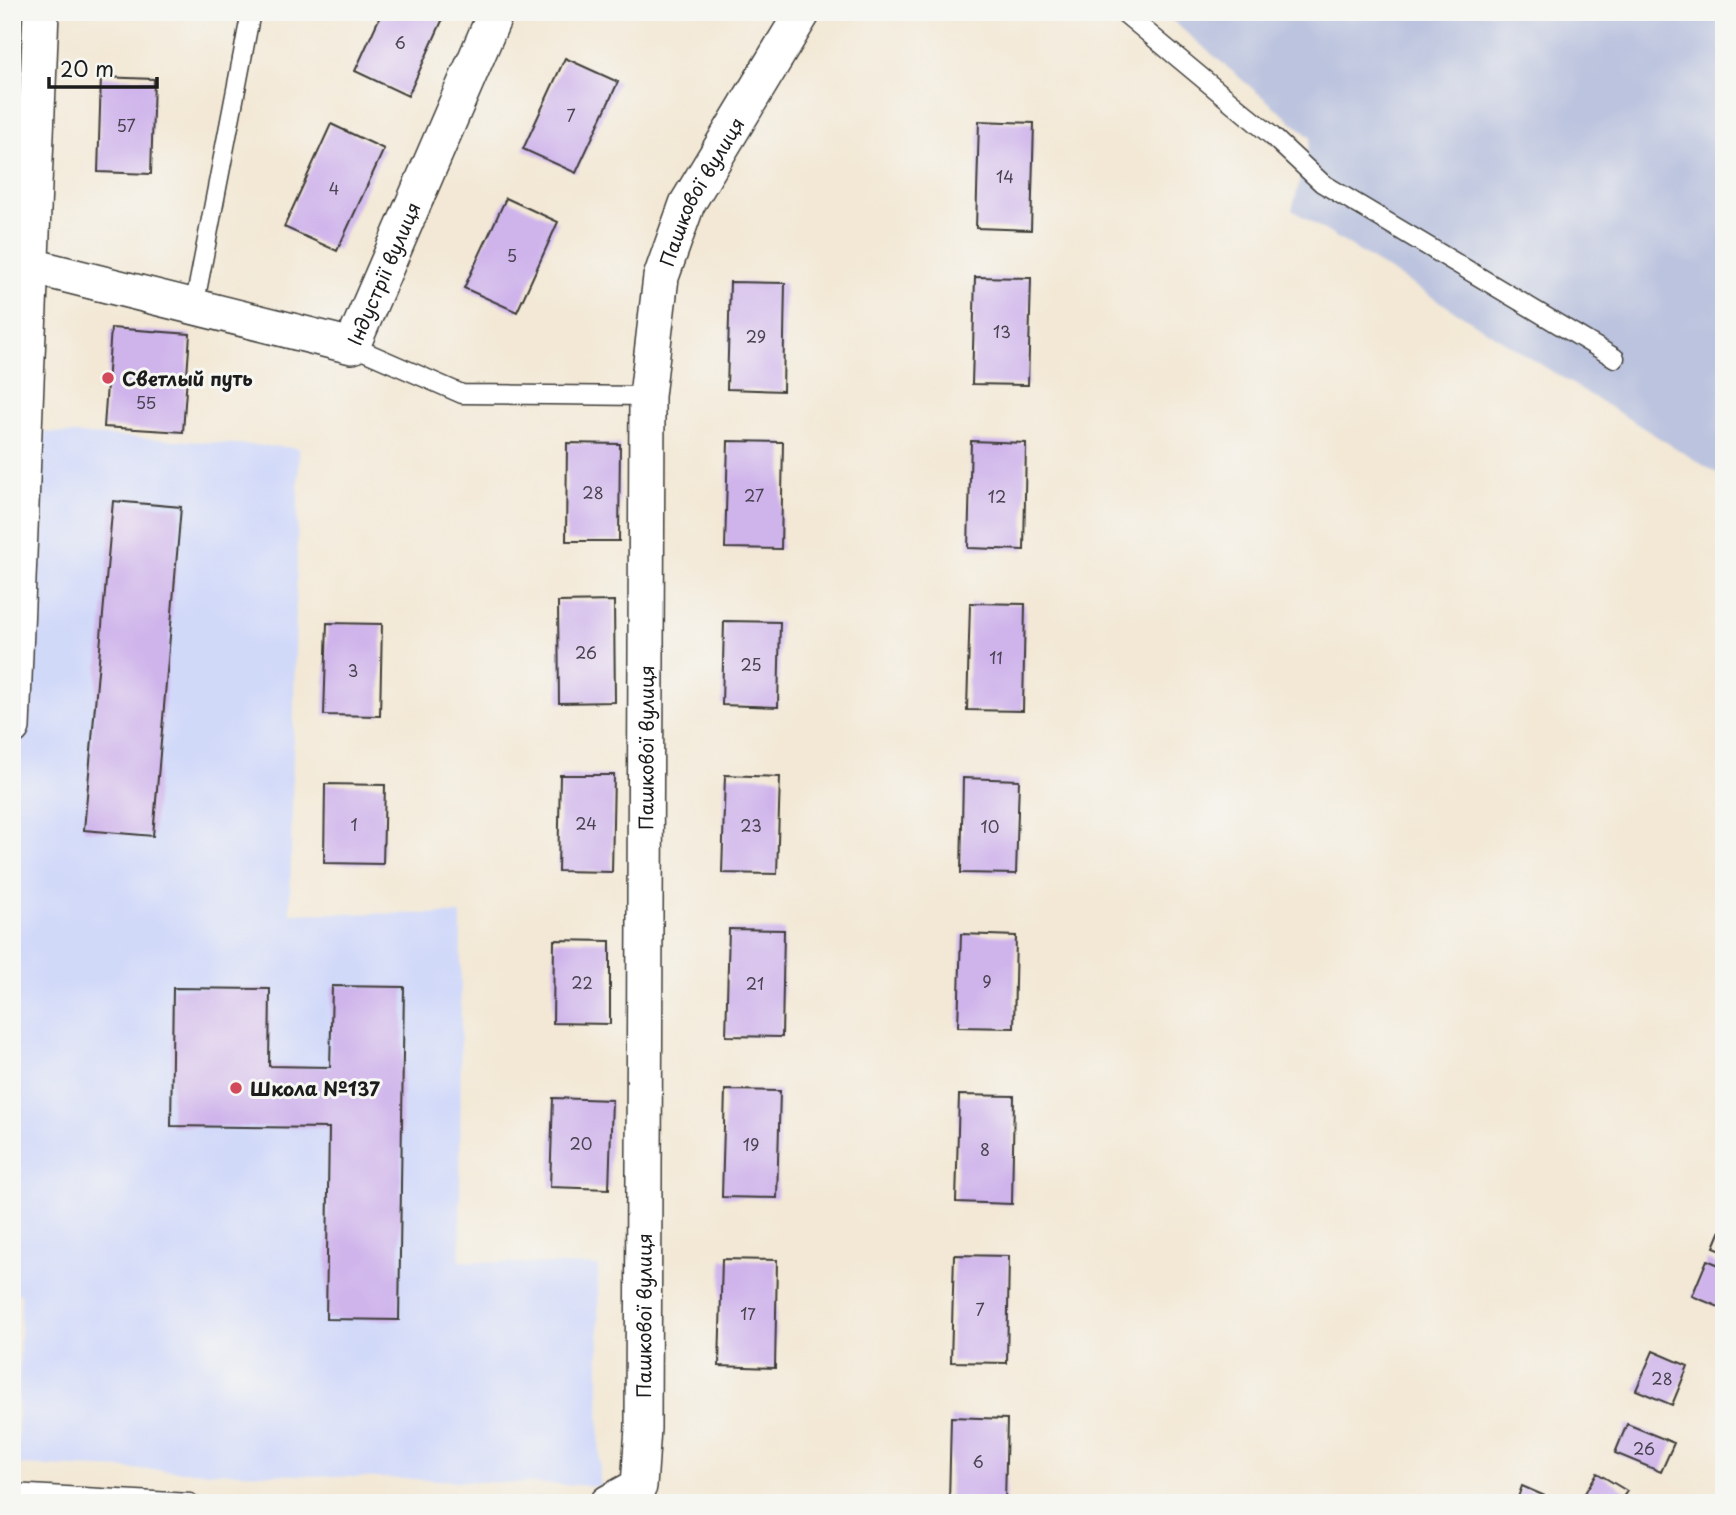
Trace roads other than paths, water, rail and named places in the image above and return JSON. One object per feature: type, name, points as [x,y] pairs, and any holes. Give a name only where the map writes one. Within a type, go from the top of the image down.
[{"type":"street","points":[[12,727],[41,12]]},
{"type":"street","name":"Індустрії вулиця","points":[[31,266],[352,346],[496,12]]},
{"type":"street","name":"Пашкової вулиця","points":[[608,1503],[639,1486],[643,1428],[647,396],[661,278],[687,204],[803,12]]},
{"type":"lane","points":[[194,307],[251,12]]},
{"type":"lane","points":[[1124,12],[1272,136],[1322,183],[1615,358]]},
{"type":"lane","points":[[352,346],[462,394],[647,396]]},
{"type":"lane","points":[[12,1493],[190,1503]]},
{"type":"place","name":"Светлый путь","points":[[108,378]]},
{"type":"place","name":"Школа №137","points":[[236,1088]]}]
